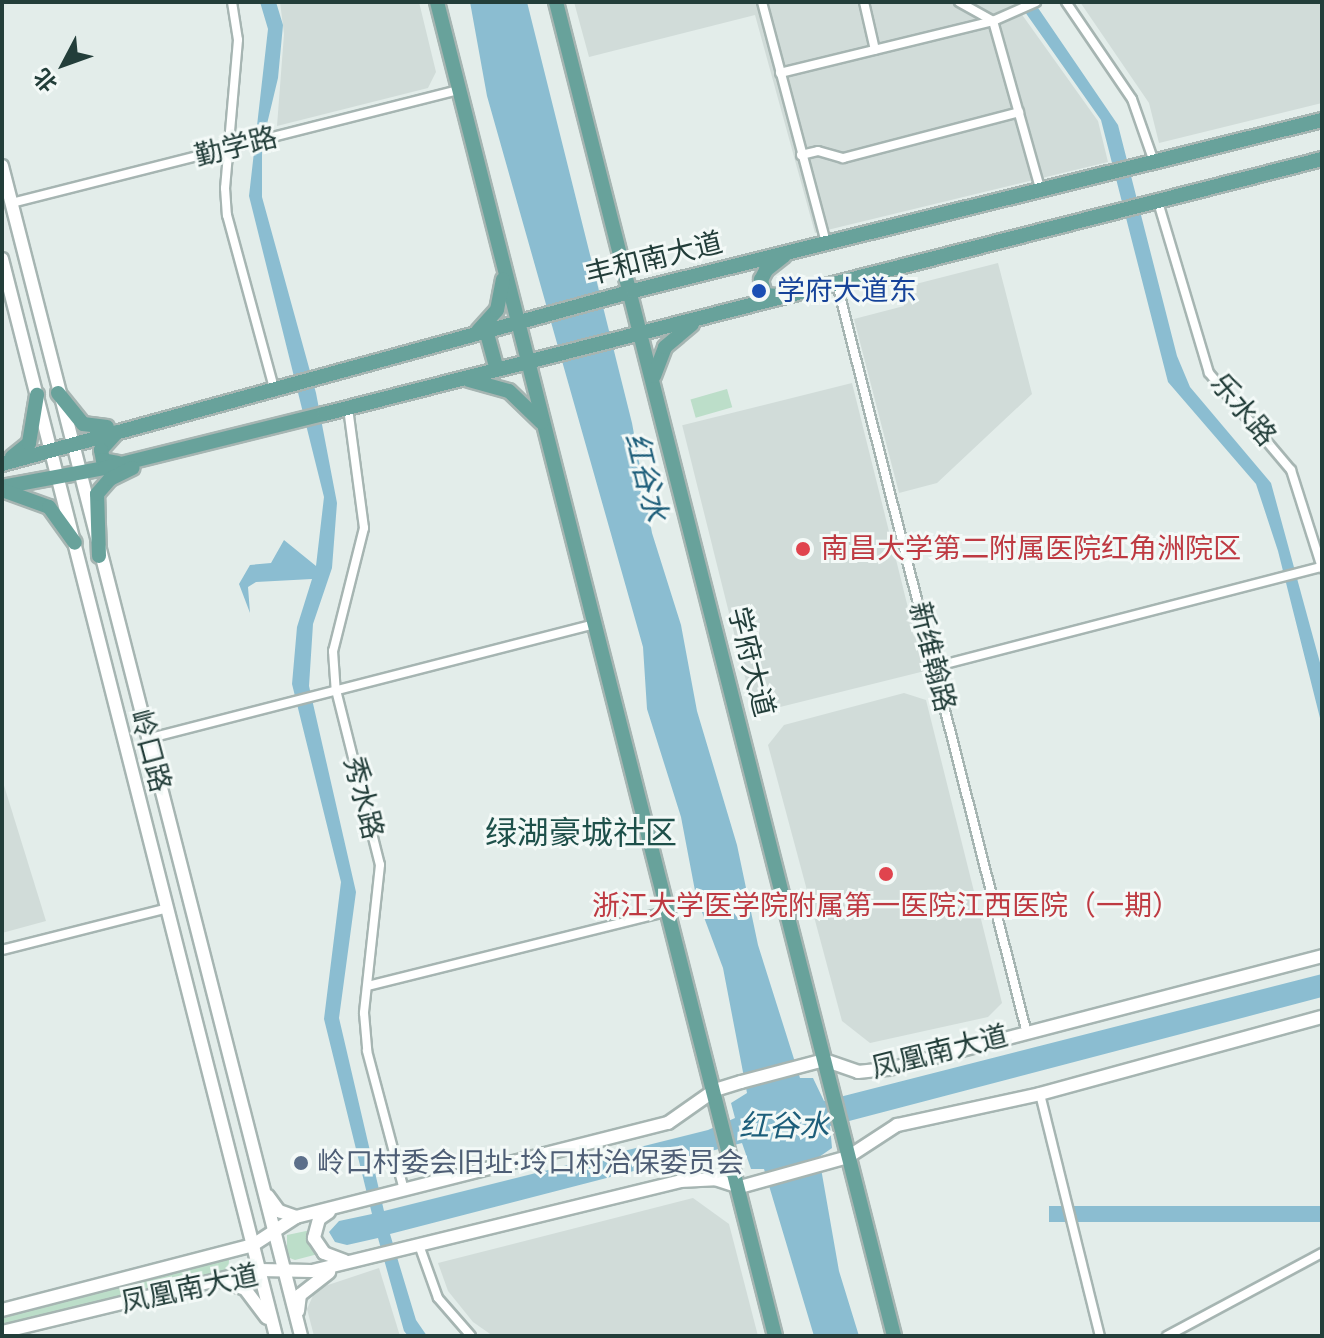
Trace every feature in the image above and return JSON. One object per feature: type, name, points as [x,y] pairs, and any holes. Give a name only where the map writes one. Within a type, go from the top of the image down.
[{"type":"main road","points":[[437,2],[503,263],[536,360],[546,429],[740,1187],[775,1336]]},
{"type":"main road","name":"学府大道","points":[[556,2],[633,291],[894,1336]]},
{"type":"main road","name":"丰和南大道","points":[[2,463],[633,291],[1153,159],[1322,120]]},
{"type":"main road","points":[[2,489],[58,474],[134,461],[324,414],[1322,159]]},
{"type":"main road","name":"岭口路","points":[[2,166],[70,446],[301,1336]]},
{"type":"main road","points":[[621,247],[629,267],[649,281],[687,277]]},
{"type":"main road","points":[[795,250],[766,270],[762,287],[771,297],[805,292]]},
{"type":"main road","name":"岭口路","points":[[2,259],[276,1336]]},
{"type":"main road","points":[[497,370],[480,332],[497,310],[503,263]]},
{"type":"main road","points":[[654,380],[657,359],[665,347],[703,318]]},
{"type":"main road","points":[[461,379],[509,391],[527,403],[546,429]]},
{"type":"main road","points":[[58,393],[69,411],[96,429],[159,419]]},
{"type":"main road","points":[[2,463],[29,443],[37,395]]},
{"type":"main road","points":[[70,446],[105,442],[189,411]]},
{"type":"main road","points":[[125,428],[105,442],[103,460],[111,464],[134,461]]},
{"type":"main road","points":[[99,556],[97,494],[110,479],[171,452]]},
{"type":"main road","points":[[2,489],[49,507],[75,543]]},
{"type":"main road","name":"凤凰南大道","points":[[824,1060],[858,1072],[889,1069],[1026,1030],[1322,956]]},
{"type":"main road","points":[[419,1245],[680,1181],[715,1179],[740,1187],[848,1157],[897,1125],[1040,1094],[1322,1017]]},
{"type":"main road","points":[[404,1190],[668,1123],[715,1090],[824,1060]]},
{"type":"main road","points":[[237,1179],[260,1176],[279,1211],[296,1217]]},
{"type":"main road","name":"凤凰南大道","points":[[2,1310],[253,1245],[296,1217],[404,1190]]},
{"type":"main road","points":[[335,1207],[319,1219],[314,1238],[324,1253],[350,1262]]},
{"type":"main road","name":"凤凰南大道","points":[[2,1332],[259,1270],[285,1274],[419,1245]]},
{"type":"main road","points":[[297,1320],[300,1295],[319,1277],[350,1262]]},
{"type":"main road","points":[[219,1280],[245,1289],[276,1336]]},
{"type":"street","points":[[232,2],[238,40],[231,149],[225,188],[227,215],[282,386]]},
{"type":"street","points":[[762,2],[826,242]]},
{"type":"street","points":[[864,2],[875,50]]},
{"type":"street","points":[[959,2],[993,21],[1040,188]]},
{"type":"street","points":[[780,73],[993,21],[1036,2]]},
{"type":"street","points":[[1066,2],[1132,99],[1153,159]]},
{"type":"street","name":"勤学路","points":[[12,203],[459,90]]},
{"type":"street","points":[[801,155],[818,151],[843,158],[1019,112]]},
{"type":"street","name":"乐水路","points":[[1152,204],[1209,373],[1291,470],[1322,567]]},
{"type":"street","name":"新维翰路","points":[[837,284],[1026,1030]]},
{"type":"street","name":"秀水路","points":[[348,407],[364,528],[333,651],[336,690],[380,865],[364,1013],[367,1051],[404,1190]]},
{"type":"street","points":[[934,667],[1322,567]]},
{"type":"street","points":[[147,740],[314,694],[596,623]]},
{"type":"street","points":[[2,950],[168,908]]},
{"type":"street","points":[[368,986],[669,911]]},
{"type":"street","points":[[1040,1094],[1100,1336]]},
{"type":"street","points":[[419,1245],[438,1298],[471,1336]]},
{"type":"street","points":[[1167,1336],[1322,1253]]},
{"type":"shaded area","points":[[280,2],[419,2],[436,72],[428,88],[277,126],[284,34]]},
{"type":"shaded area","points":[[574,2],[1013,2],[1098,121],[1108,162],[815,233],[755,15],[589,57]]},
{"type":"shaded area","points":[[1080,2],[1322,2],[1322,103],[1159,143],[1149,103]]},
{"type":"shaded area","points":[[998,263],[1032,394],[937,483],[899,493],[854,319],[904,306],[900,288]]},
{"type":"shaded area","name":"南昌大学第二附属医院红角洲院区","points":[[852,383],[924,671],[754,714],[682,425]]},
{"type":"shaded area","name":"浙江大学医学院附属第一医院江西医院（一期）","points":[[904,693],[926,700],[1002,1003],[988,1017],[870,1043],[842,1021],[768,745],[784,725]]},
{"type":"shaded area","points":[[2,779],[46,921],[2,933]]},
{"type":"shaded area","points":[[693,1198],[729,1224],[758,1336],[493,1336],[473,1322],[448,1291],[438,1263]]},
{"type":"shaded area","points":[[379,1268],[400,1336],[314,1336],[307,1309],[316,1289]]},
{"type":"green space","points":[[727,389],[732,407],[696,418],[690,399]]},
{"type":"green space","points":[[311,1230],[318,1254],[295,1260],[287,1257],[287,1235]]},
{"type":"green space","points":[[222,1257],[229,1260],[228,1271],[2,1327],[2,1313]]},
{"type":"water","name":"红谷水","points":[[260,2],[276,2],[283,25],[278,78],[262,145],[262,197],[316,393],[337,503],[332,568],[313,624],[309,686],[356,892],[339,1018],[384,1211],[708,1130],[735,1118],[731,1103],[747,1093],[723,968],[696,896],[681,817],[647,709],[643,647],[487,96],[470,2],[527,2],[632,423],[652,533],[681,625],[697,711],[737,845],[758,945],[800,1078],[813,1078],[824,1101],[1322,974],[1322,997],[830,1126],[832,1148],[819,1157],[839,1271],[859,1336],[814,1336],[764,1169],[751,1169],[742,1143],[390,1234],[416,1320],[427,1336],[408,1336],[404,1331],[378,1238],[347,1245],[335,1242],[329,1232],[339,1221],[372,1214],[324,1019],[341,882],[292,684],[297,627],[312,579],[256,582],[248,587],[250,613],[239,584],[250,565],[271,563],[284,540],[316,566],[324,497],[249,196],[268,29]]},
{"type":"water","points":[[1018,2],[1034,2],[1118,125],[1177,356],[1190,387],[1271,483],[1322,670],[1322,726],[1278,551],[1256,484],[1168,382],[1101,120]]},
{"type":"water","points":[[1049,1206],[1322,1206],[1322,1222],[1049,1222]]},
{"type":"place","name":"学府大道东","points":[[759,291]]},
{"type":"place","name":"南昌大学第二附属医院红角洲院区","points":[[803,549]]},
{"type":"place","name":"浙江大学医学院附属第一医院江西医院（一期）","points":[[886,874]]},
{"type":"place","name":"岭口村委会旧址·坽口村治保委员会","points":[[301,1163]]},
{"type":"district","name":"绿湖豪城社区","points":[[581,833]]}]
